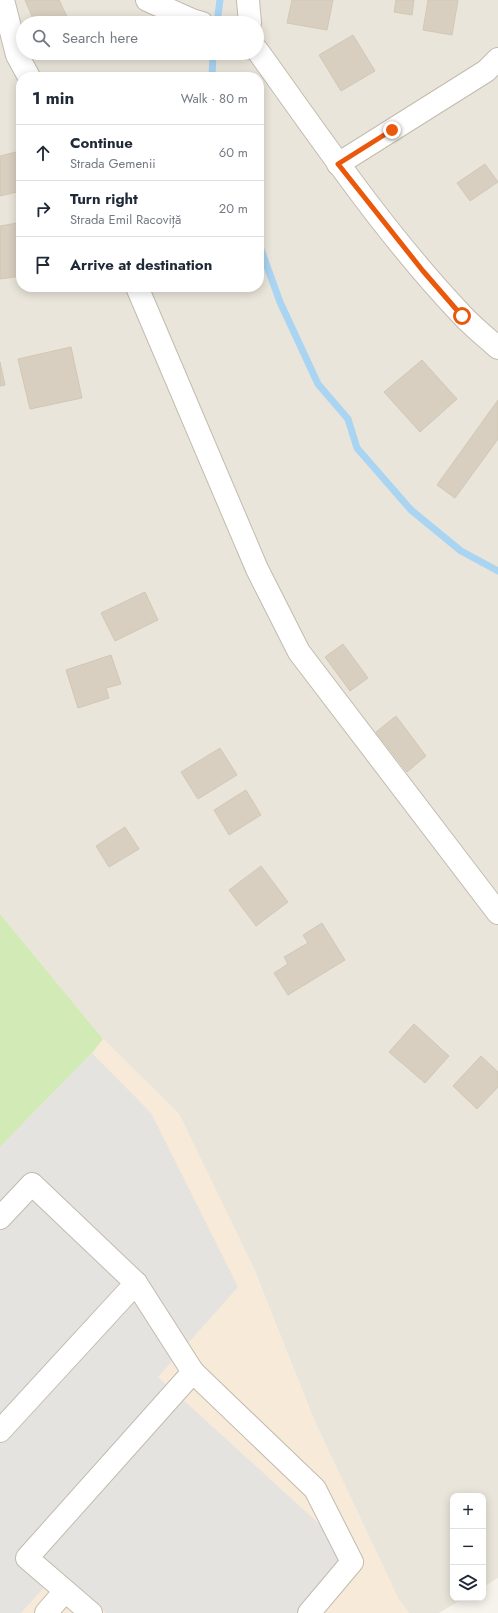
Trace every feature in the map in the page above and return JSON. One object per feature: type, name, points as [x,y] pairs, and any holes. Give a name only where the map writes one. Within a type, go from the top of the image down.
[{"type":"street","points":[[3,0],[9,57],[24,72]]},
{"type":"street","points":[[147,0],[183,16]]},
{"type":"street","points":[[248,0],[249,16]]},
{"type":"street","points":[[338,164],[486,71],[498,59]]},
{"type":"street","points":[[264,60],[338,164],[423,271],[462,316],[498,348]]},
{"type":"street","points":[[139,292],[257,569],[299,652],[498,913]]},
{"type":"street","points":[[0,1218],[32,1184],[136,1284],[193,1372],[315,1489],[352,1562],[309,1613]]},
{"type":"street","points":[[0,1431],[136,1284]]},
{"type":"street","points":[[91,1613],[27,1558],[193,1372]]},
{"type":"street","points":[[46,1613],[65,1591]]},
{"type":"shaded area","points":[[0,0],[498,0],[498,1578],[486,1585],[486,1493],[450,1493],[450,1601],[459,1601],[439,1613],[409,1613],[399,1600],[315,1422],[254,1269],[179,1114],[103,1039],[0,914]]},
{"type":"shaded area","points":[[103,1039],[179,1114],[254,1269],[315,1422],[399,1600],[409,1613],[0,1613],[0,1147],[92,1053]]},
{"type":"shaded area","points":[[92,1053],[151,1113],[238,1287],[158,1377],[362,1563],[320,1613],[106,1613],[58,1572],[21,1613],[0,1613],[0,1147]]},
{"type":"green space","points":[[0,914],[103,1039],[92,1053],[0,1147]]},
{"type":"building","points":[[25,0],[59,0],[67,16],[32,16]]},
{"type":"building","points":[[292,0],[333,0],[327,30],[287,23]]},
{"type":"building","points":[[396,0],[414,0],[412,15],[394,12]]},
{"type":"building","points":[[428,0],[458,0],[452,35],[423,30]]},
{"type":"building","points":[[353,35],[375,71],[341,91],[319,55]]},
{"type":"building","points":[[16,152],[16,192],[0,196],[0,156]]},
{"type":"building","points":[[485,164],[498,182],[470,201],[457,183]]},
{"type":"building","points":[[16,223],[16,277],[0,279],[0,226]]},
{"type":"building","points":[[71,347],[82,398],[30,409],[18,359]]},
{"type":"building","points":[[422,360],[457,399],[420,432],[384,392]]},
{"type":"building","points":[[0,362],[5,385],[0,386]]},
{"type":"building","points":[[498,400],[498,439],[455,498],[437,485]]},
{"type":"building","points":[[145,592],[158,620],[115,641],[101,613]]},
{"type":"building","points":[[343,644],[368,678],[350,691],[325,657]]},
{"type":"building","points":[[111,655],[121,684],[106,688],[109,698],[78,708],[66,670]]},
{"type":"building","points":[[396,716],[426,756],[407,772],[376,732]]},
{"type":"building","points":[[220,748],[237,775],[198,799],[181,772]]},
{"type":"building","points":[[246,790],[261,815],[229,835],[214,810]]},
{"type":"building","points":[[125,827],[139,849],[109,867],[96,846]]},
{"type":"building","points":[[261,866],[288,902],[256,926],[229,890]]},
{"type":"building","points":[[322,923],[345,960],[288,995],[274,973],[288,964],[284,957],[308,943],[303,935]]},
{"type":"building","points":[[414,1024],[449,1056],[425,1083],[389,1052]]},
{"type":"building","points":[[481,1056],[498,1072],[498,1087],[477,1109],[453,1086]]},
{"type":"waterway","points":[[218,16],[220,0]]},
{"type":"waterway","points":[[212,72],[213,60]]},
{"type":"waterway","points":[[264,258],[280,302],[318,384],[348,419],[357,448],[411,510],[461,551],[498,571]]},
{"type":"route","points":[[392,130],[338,164],[423,271],[462,316]]}]
